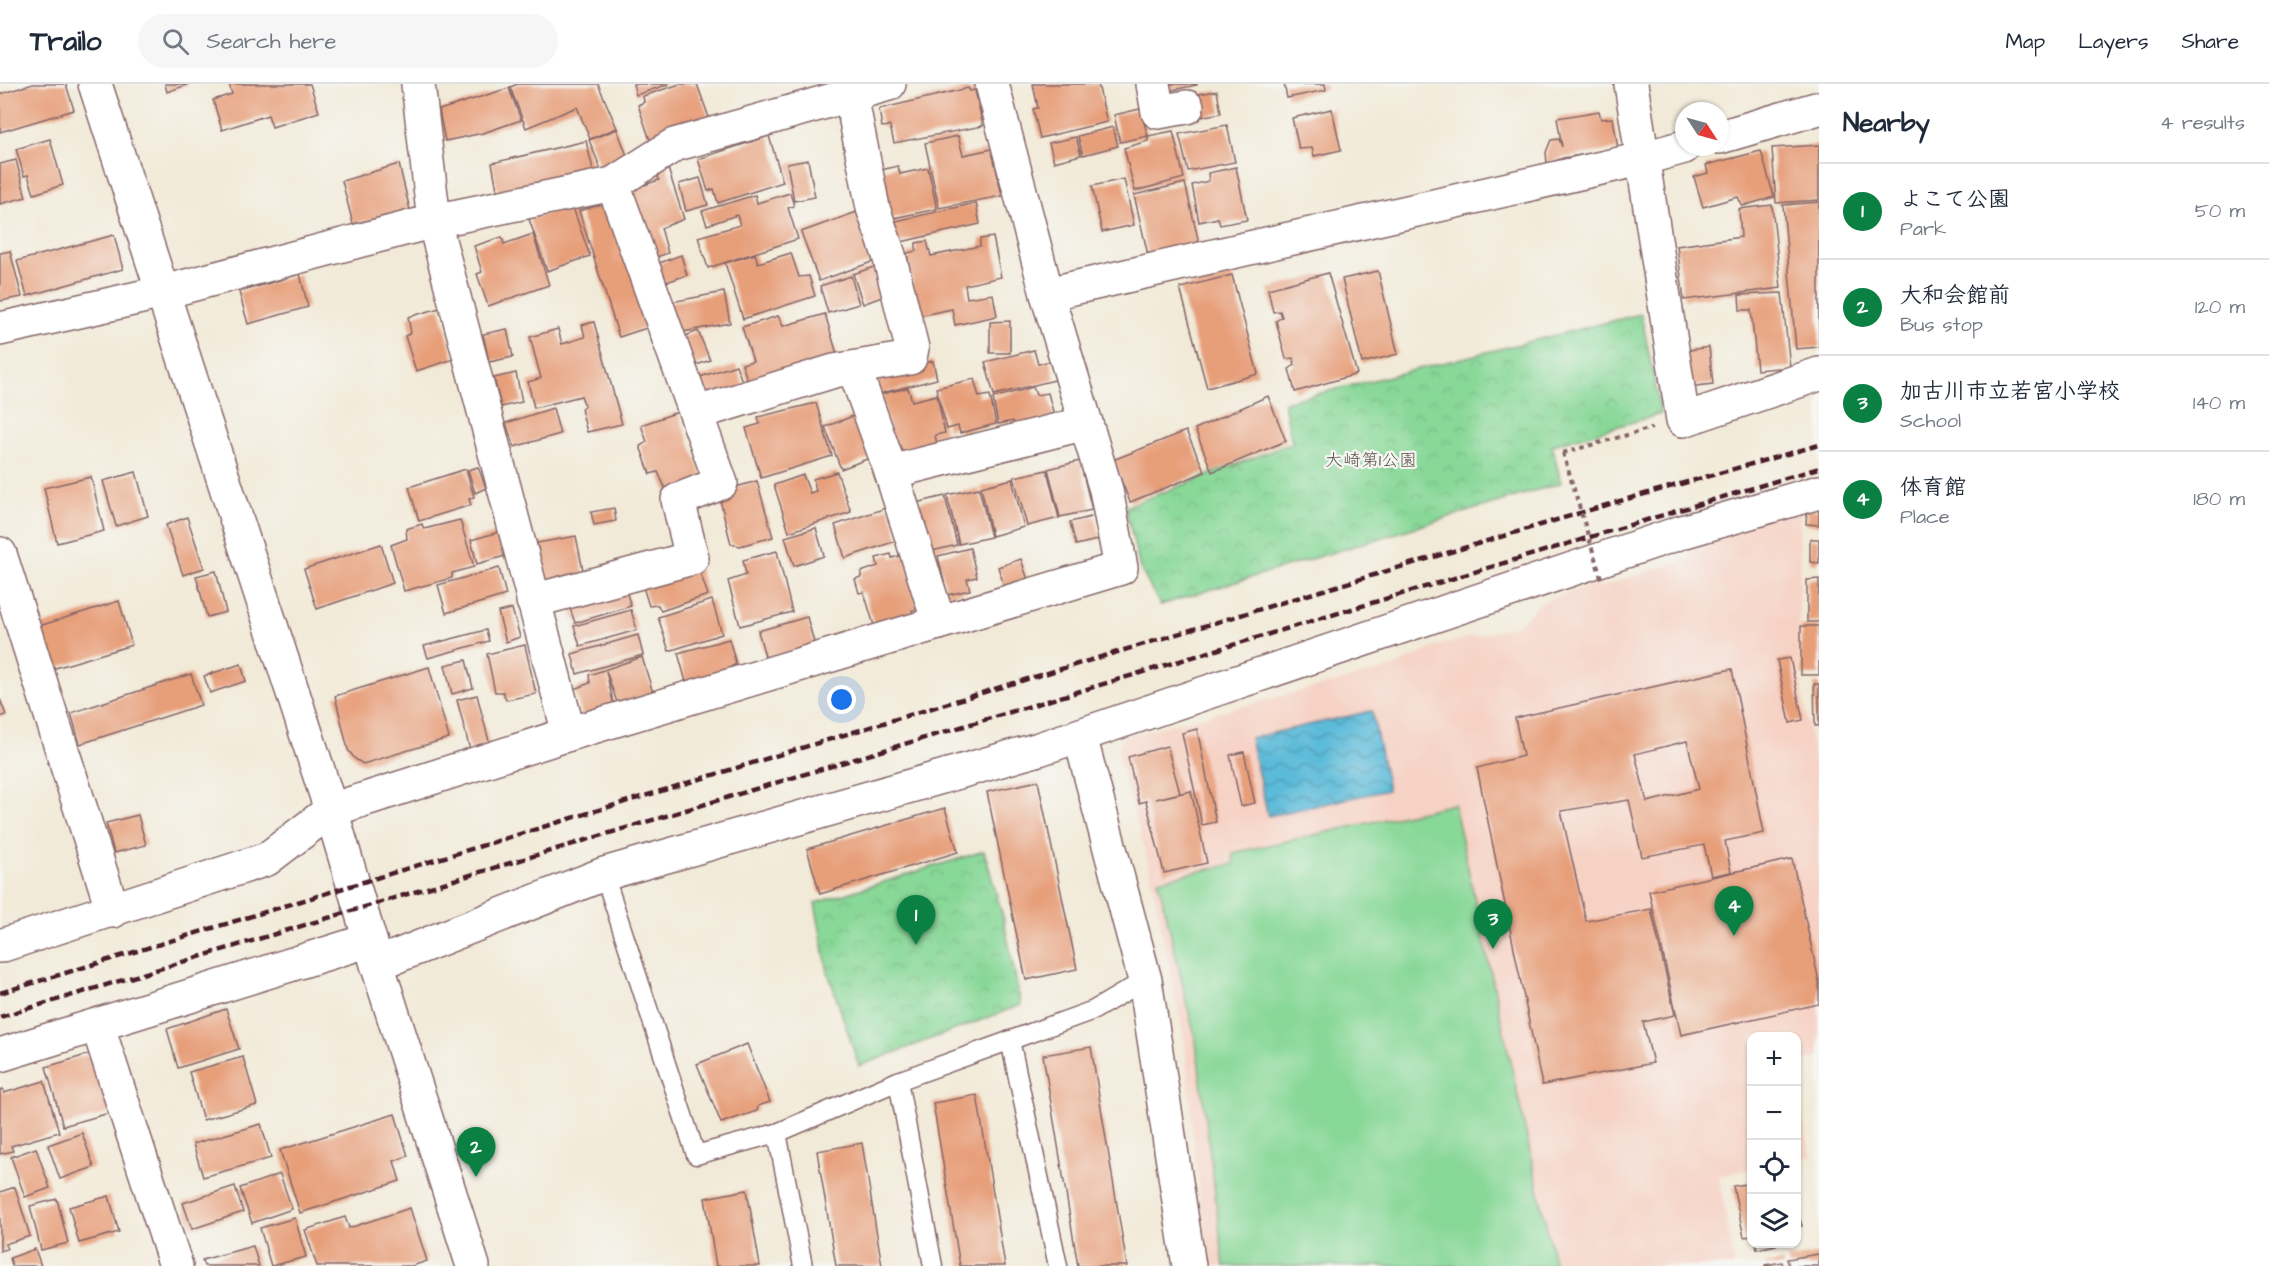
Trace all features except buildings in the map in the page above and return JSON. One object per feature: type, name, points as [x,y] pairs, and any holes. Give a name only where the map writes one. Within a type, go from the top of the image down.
[{"type":"street","points":[[95,84],[331,810],[473,1266]]},
{"type":"street","points":[[418,84],[434,221],[569,734]]},
{"type":"street","points":[[0,329],[164,292],[434,221],[614,184],[674,145],[889,84]]},
{"type":"street","points":[[0,946],[267,859],[331,810],[569,734],[1121,568],[1106,490],[1047,294],[992,84]]},
{"type":"street","points":[[1153,84],[1158,112],[1187,107]]},
{"type":"street","points":[[1631,84],[1683,420],[1819,374]]},
{"type":"street","points":[[697,413],[834,371],[910,358],[912,348],[889,255],[873,208],[850,95]]},
{"type":"street","points":[[1729,134],[1819,108]]},
{"type":"street","points":[[1047,294],[1675,150]]},
{"type":"street","points":[[533,601],[692,558],[678,500],[721,483],[614,184]]},
{"type":"street","points":[[854,368],[891,472],[939,623]]},
{"type":"street","points":[[891,472],[1086,423]]},
{"type":"street","points":[[0,1055],[374,952],[603,874],[1080,736],[1671,536],[1819,492]]},
{"type":"street","points":[[0,554],[113,911]]},
{"type":"street","points":[[1080,736],[1144,980],[1189,1266]]},
{"type":"street","points":[[98,1027],[176,1266]]},
{"type":"lane","points":[[603,874],[696,1155],[777,1133],[898,1081],[1094,1010],[1144,980]]},
{"type":"lane","points":[[1010,1040],[1058,1266]]},
{"type":"lane","points":[[898,1081],[933,1266]]},
{"type":"lane","points":[[777,1133],[803,1266]]},
{"type":"path","points":[[1602,581],[1563,453],[1683,420]]},
{"type":"shaded area","points":[[1800,509],[1799,672],[1819,789],[1819,1057],[1801,1063],[1801,1032],[1747,1032],[1747,1170],[1719,1176],[1735,1266],[1209,1266],[1195,1158],[1185,1043],[1148,862],[1117,751],[1123,737],[1391,668],[1437,646],[1517,625],[1541,603],[1595,582],[1599,587],[1691,558],[1688,542]]},
{"type":"shaded area","points":[[1801,1115],[1812,1156],[1801,1158]]},
{"type":"green space","name":"大崎第1公園","points":[[1641,314],[1661,414],[1552,445],[1561,483],[1160,605],[1140,568],[1125,507],[1292,443],[1284,402]]},
{"type":"green space","points":[[1454,804],[1555,1266],[1224,1266],[1196,1042],[1158,880],[1234,864],[1233,853]]},
{"type":"green space","points":[[984,851],[1003,917],[1021,1005],[859,1066],[828,972],[815,903]]},
{"type":"water","points":[[1372,711],[1388,790],[1268,816],[1250,738]]},
{"type":"railway","points":[[0,993],[1001,687],[1620,501],[1819,445]]},
{"type":"railway","points":[[0,1017],[1819,468]]},
{"type":"place","name":"体育館","points":[[1734,936]]},
{"type":"place","name":"よこて公園","points":[[916,945]]},
{"type":"place","name":"加古川市立若宮小学校","points":[[1493,949]]},
{"type":"place","name":"大和会館前","points":[[476,1177]]}]
